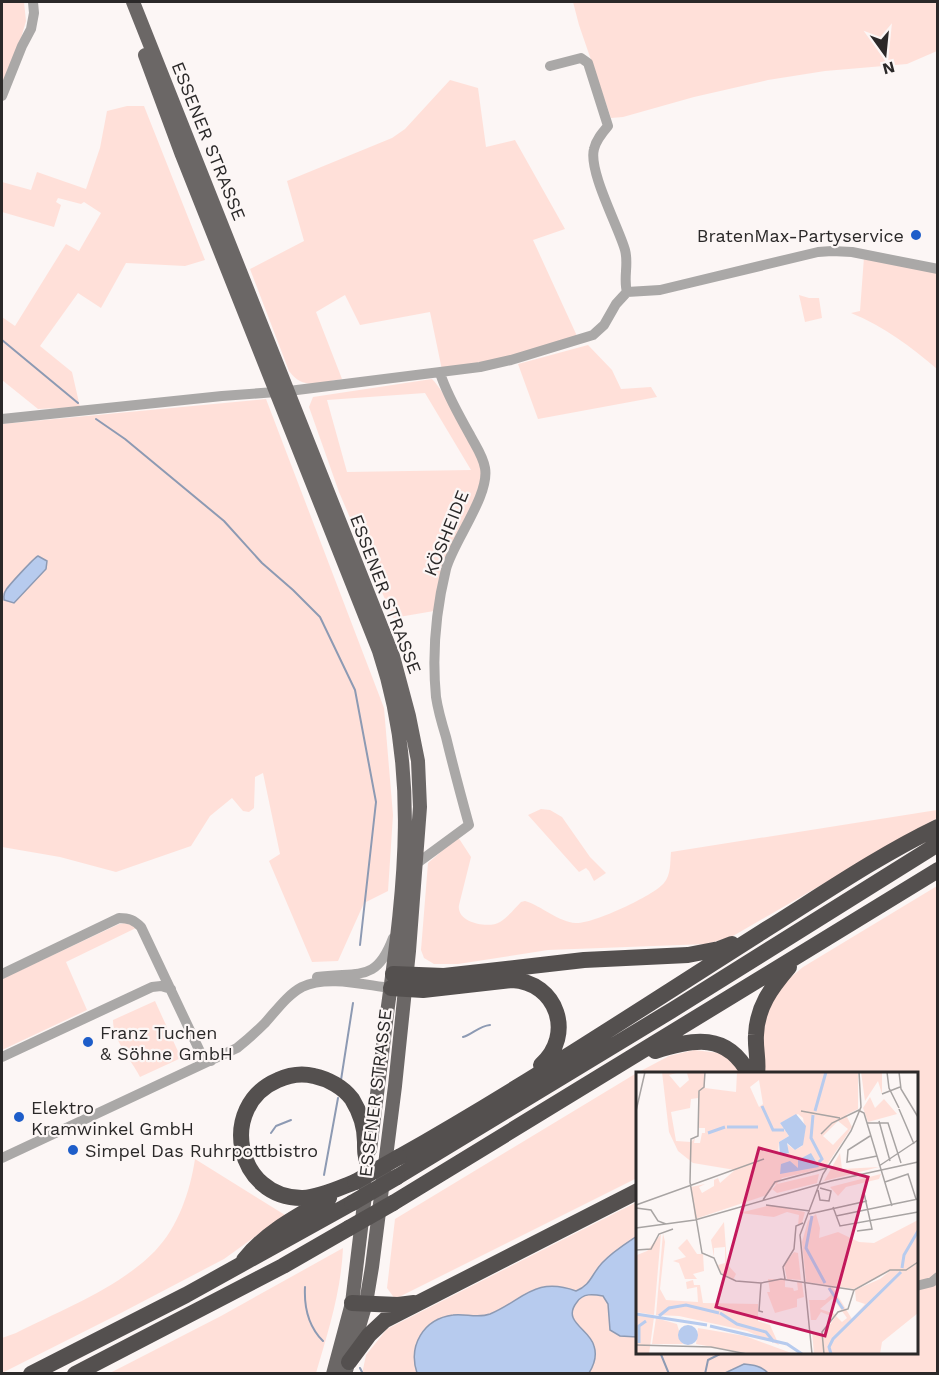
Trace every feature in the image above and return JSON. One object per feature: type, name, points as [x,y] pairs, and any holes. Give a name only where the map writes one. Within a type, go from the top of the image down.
[{"type":"highway","points":[[237,1268],[254,1246],[271,1232],[485,1106],[900,846],[938,827]]},
{"type":"highway","points":[[31,1374],[237,1268],[397,1177],[674,1009],[938,844]]},
{"type":"highway","points":[[75,1374],[255,1281],[393,1203],[938,870]]},
{"type":"highway","points":[[399,982],[425,977],[584,960],[688,955],[718,949],[761,934]]},
{"type":"highway","points":[[757,1072],[756,1035],[760,1009],[773,986],[799,954]]},
{"type":"highway","points":[[399,982],[444,989],[512,980],[523,981],[539,988],[552,1002],[559,1021],[559,1037],[551,1054],[542,1064],[489,1099],[485,1106]]},
{"type":"highway","points":[[629,1060],[671,1046],[700,1040],[726,1048],[738,1057],[748,1072]]},
{"type":"highway","points":[[355,1182],[324,1194],[304,1198],[281,1194],[263,1184],[247,1164],[241,1139],[246,1111],[256,1095],[270,1084],[294,1075],[308,1074],[335,1084],[350,1097],[362,1119],[368,1164]]},
{"type":"highway","points":[[347,1368],[369,1335],[385,1320],[636,1192]]},
{"type":"highway","points":[[361,1306],[418,1303]]},
{"type":"highway","points":[[361,1306],[377,1320],[385,1320]]},
{"type":"main road","name":"ESSENER STRASSE","points":[[125,2],[186,165],[393,656],[410,716],[418,761],[420,795],[416,864],[399,982],[368,1164],[361,1306],[333,1374]]},
{"type":"main road","name":"ESSENER STRASSE","points":[[134,2],[379,651],[391,691],[403,763],[406,810],[404,872],[399,923],[399,982],[391,1116],[361,1306],[347,1368]]},
{"type":"street","points":[[2,96],[22,46],[32,29],[33,2]]},
{"type":"street","points":[[550,66],[580,58],[588,63],[608,126],[599,136],[593,151],[594,165],[613,223],[626,251],[624,276],[627,292]]},
{"type":"street","points":[[2,419],[222,396],[283,392],[440,373],[511,360],[592,335],[604,325],[616,304],[627,292],[660,290],[818,252],[852,252],[938,269]]},
{"type":"street","name":"KÖSHEIDE","points":[[416,864],[469,825],[436,699],[436,641],[442,586],[447,565],[485,481],[485,468],[444,386],[440,373]]},
{"type":"street","points":[[2,974],[119,918],[128,918],[141,927],[203,1058],[211,1060]]},
{"type":"street","points":[[360,974],[374,969],[385,959],[399,923]]},
{"type":"street","points":[[277,1010],[288,993],[303,982],[317,977],[360,974],[399,982]]},
{"type":"street","points":[[2,1158],[237,1048],[250,1038],[290,996],[302,988],[316,983],[399,982]]},
{"type":"street","points":[[2,1057],[150,987],[161,986],[171,989]]},
{"type":"street","points":[[918,1286],[932,1282],[938,1277]]},
{"type":"shaded area","points":[[2,2],[24,2],[26,21],[19,45],[2,83]]},
{"type":"shaded area","points":[[573,2],[937,2],[937,51],[907,64],[825,71],[768,80],[694,97],[623,117],[611,118]]},
{"type":"shaded area","points":[[450,80],[478,88],[486,147],[515,140],[565,229],[533,240],[577,336],[513,356],[442,370],[430,312],[360,325],[345,295],[316,312],[342,379],[312,384],[300,381],[289,371],[250,269],[304,241],[287,181],[392,138],[405,129]]},
{"type":"shaded area","points":[[127,106],[144,106],[205,260],[185,266],[126,263],[101,308],[78,293],[40,346],[72,372],[80,407],[38,409],[2,380],[2,317],[15,326],[66,244],[79,251],[101,213],[84,202],[81,204],[58,198],[56,202],[61,205],[54,227],[2,212],[2,182],[31,190],[37,172],[86,189],[100,148],[107,111]]},
{"type":"shaded area","points":[[864,257],[937,272],[937,369],[897,338],[851,313],[860,311]]},
{"type":"shaded area","points":[[799,295],[819,298],[822,318],[805,322]]},
{"type":"shaded area","points":[[588,345],[612,370],[621,389],[651,387],[657,397],[538,419],[518,364]]},
{"type":"shaded area","points":[[432,379],[461,423],[480,461],[482,470],[480,485],[434,611],[393,618],[339,492],[309,407],[313,397]],"holes":[[[425,393],[471,470],[347,472],[327,400]]]},
{"type":"shaded area","points":[[266,399],[384,708],[393,815],[388,891],[364,903],[338,961],[312,962],[269,861],[280,854],[263,773],[255,777],[254,808],[249,812],[243,811],[232,798],[210,816],[191,846],[116,872],[60,857],[2,847],[2,424]]},
{"type":"shaded area","points":[[541,809],[550,810],[562,817],[590,857],[606,873],[594,881],[586,868],[579,872],[528,815]]},
{"type":"shaded area","points":[[937,810],[937,818],[733,936],[707,944],[548,950],[458,964],[434,964],[424,958],[421,950],[428,863],[458,837],[471,857],[459,905],[459,911],[468,920],[474,923],[495,924],[506,918],[521,902],[525,901],[563,920],[576,923],[608,914],[636,902],[658,888],[668,876],[671,852]]},
{"type":"shaded area","points":[[937,886],[937,1373],[768,1374],[734,1368],[725,1374],[362,1374],[366,1355],[387,1329],[636,1203],[636,1354],[918,1354],[918,1072],[763,1072],[762,1035],[766,1011],[778,988],[803,967]]},
{"type":"shaded area","points":[[125,923],[136,928],[66,962],[87,1010],[2,1050],[2,979]]},
{"type":"shaded area","points":[[155,1001],[181,1058],[140,1077],[119,1043],[113,1020]]},
{"type":"shaded area","points":[[694,1050],[728,1054],[741,1072],[639,1072],[669,1056]]},
{"type":"shaded area","points":[[635,1074],[636,1178],[395,1299],[387,1288],[395,1219]]},
{"type":"shaded area","points":[[195,1159],[285,1215],[224,1259],[2,1373],[2,1338],[70,1307],[107,1287],[141,1264],[155,1251],[170,1231],[182,1208]]},
{"type":"shaded area","points":[[343,1248],[337,1296],[316,1373],[110,1373],[221,1316]]},
{"type":"water","points":[[38,556],[47,561],[46,569],[14,603],[4,600],[8,587]]},
{"type":"water","points":[[636,1237],[636,1337],[620,1336],[610,1330],[608,1304],[603,1296],[592,1295],[579,1299],[572,1315],[594,1346],[594,1360],[589,1373],[417,1373],[415,1353],[417,1344],[420,1335],[433,1322],[453,1315],[490,1314],[539,1288],[550,1286],[576,1291],[588,1283],[598,1267]]},
{"type":"water","points":[[744,1364],[757,1366],[768,1373],[725,1373]]},
{"type":"waterway","points":[[2,340],[78,403]]},
{"type":"waterway","points":[[96,419],[125,439],[224,521],[262,563],[320,617],[355,690],[376,802],[360,945]]},
{"type":"waterway","points":[[341,1080],[353,1003]]},
{"type":"waterway","points":[[463,1037],[490,1025]]},
{"type":"waterway","points":[[324,1175],[338,1098]]},
{"type":"waterway","points":[[271,1133],[276,1126],[291,1120]]},
{"type":"waterway","points":[[305,1287],[308,1316],[323,1341]]},
{"type":"waterway","points":[[661,1354],[669,1374]]},
{"type":"waterway","points":[[705,1374],[708,1360],[720,1354]]},
{"type":"waterway","points":[[360,1368],[363,1374]]},
{"type":"place","name":"BratenMax-Partyservice","points":[[916,235]]},
{"type":"place","name":"Franz Tuchen & Söhne GmbH","points":[[88,1042]]},
{"type":"place","name":"Elektro Kramwinkel GmbH","points":[[19,1117]]},
{"type":"place","name":"Simpel Das Ruhrpottbistro","points":[[73,1150]]}]
